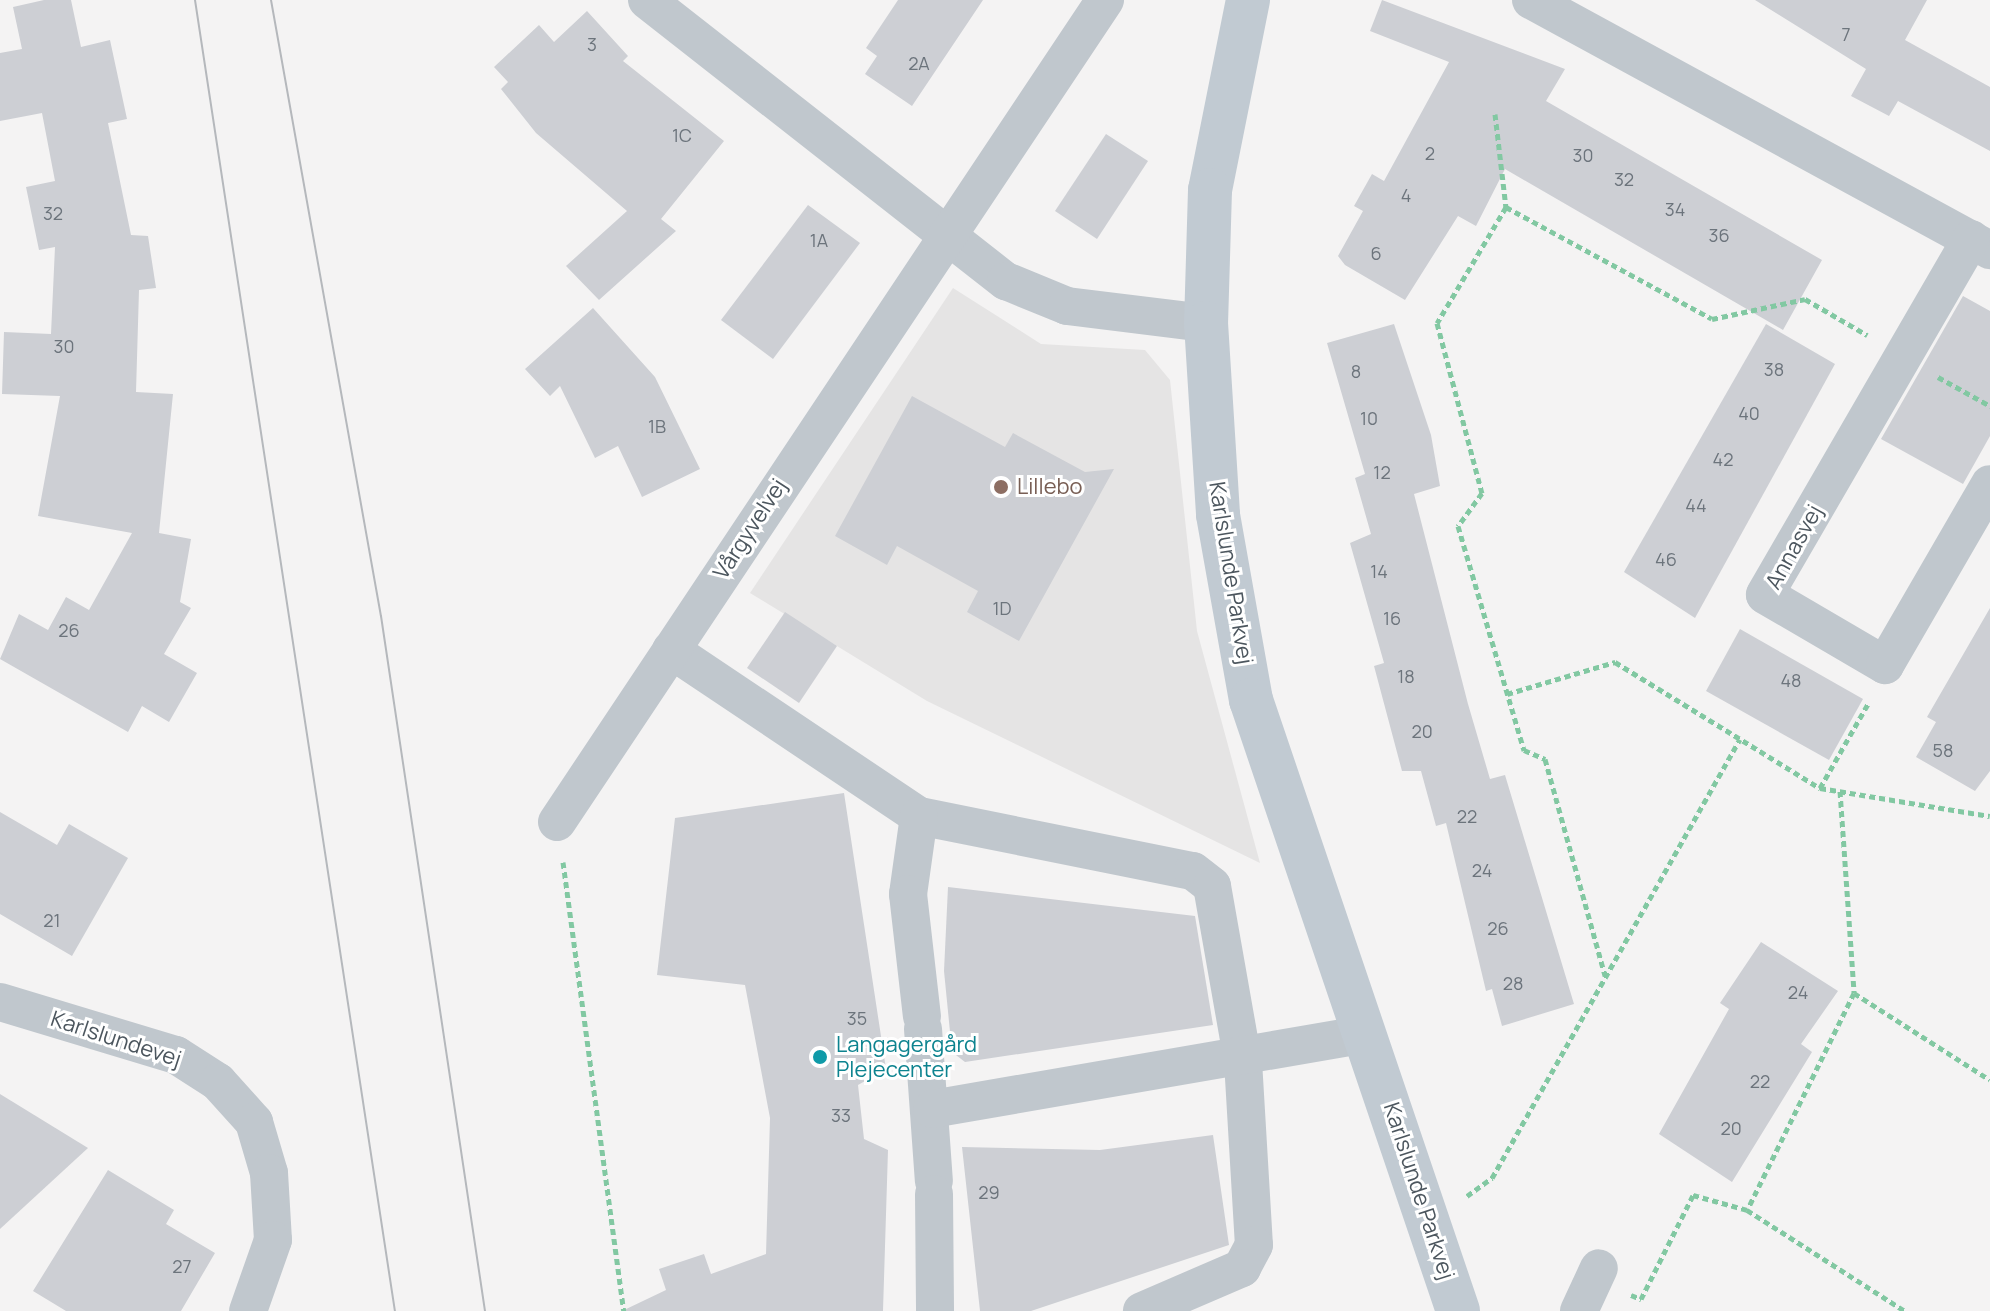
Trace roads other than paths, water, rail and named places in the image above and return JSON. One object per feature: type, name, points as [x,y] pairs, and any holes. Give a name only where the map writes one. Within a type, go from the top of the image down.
[{"type":"street","points":[[647,0],[942,236],[1006,281],[1067,306],[1206,323]]},
{"type":"street","name":"Vårgyvelvej","points":[[557,822],[942,236],[1105,0]]},
{"type":"street","name":"Karlslunde Parkvej","points":[[1248,0],[1210,190],[1206,323],[1218,515],[1251,700],[1431,1223],[1449,1308]]},
{"type":"street","name":"Annasvej","points":[[1531,0],[1980,245],[1902,356],[1765,595],[1885,665],[1990,484]]},
{"type":"street","points":[[671,650],[919,816],[1193,871],[1212,886],[1220,915],[1243,1061],[1254,1245],[1242,1268],[1142,1311]]},
{"type":"street","points":[[919,816],[908,894],[932,1109],[935,1311]]},
{"type":"street","name":"Karlslundevej","points":[[0,1002],[176,1055],[218,1082],[254,1122],[269,1173],[273,1240],[248,1311]]},
{"type":"street","points":[[932,1109],[1243,1061],[1367,1034]]},
{"type":"tram line","points":[[195,0],[395,1311]]},
{"type":"tram line","points":[[271,0],[381,616],[485,1311]]},
{"type":"place","name":"Lillebo","points":[[1001,487]]},
{"type":"place","name":"Langagergård Plejecenter","points":[[820,1057]]}]
